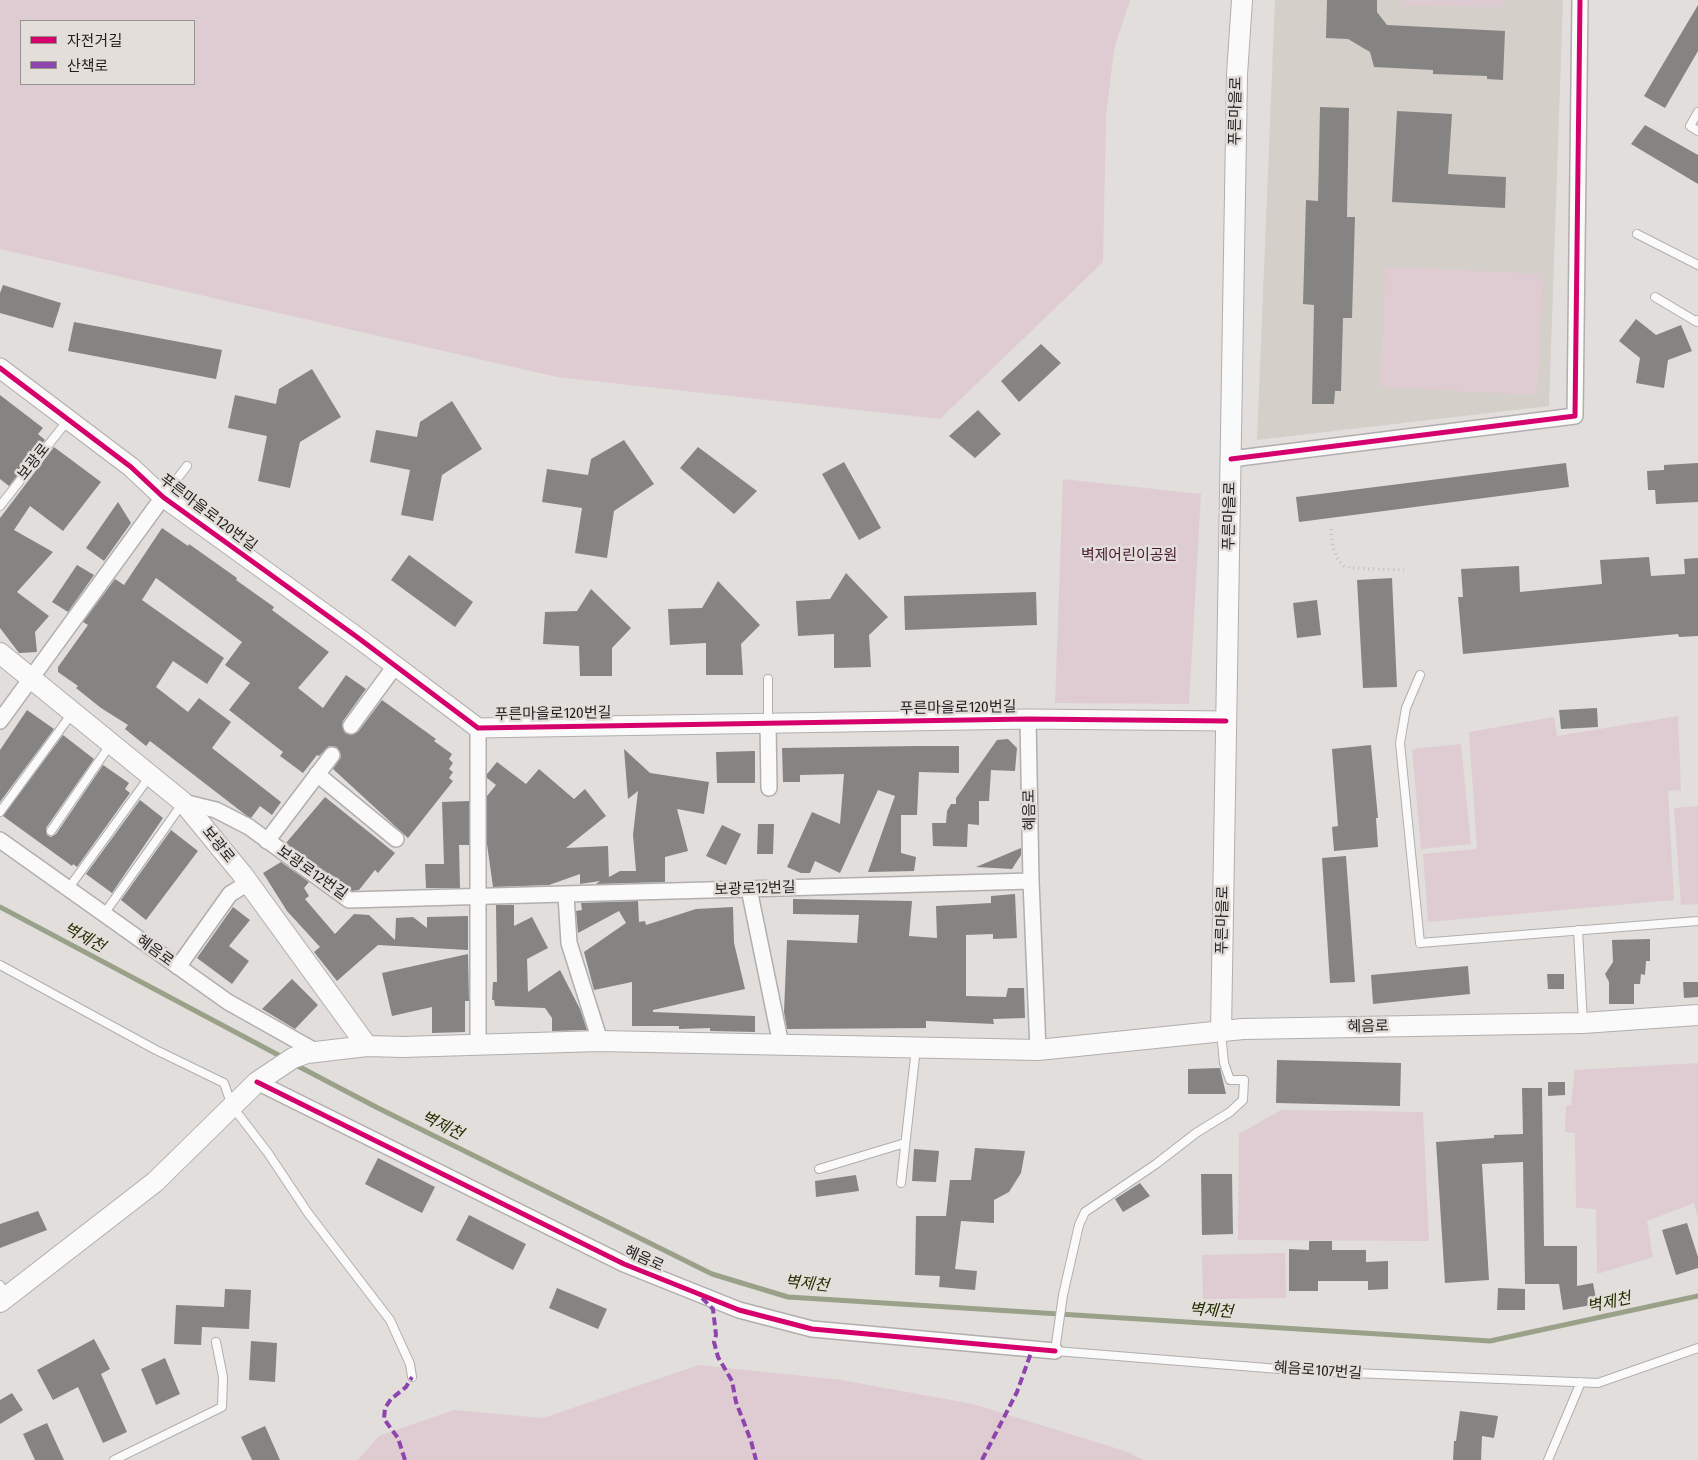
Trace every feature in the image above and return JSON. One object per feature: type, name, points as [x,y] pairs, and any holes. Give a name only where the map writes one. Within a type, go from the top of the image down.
[{"type":"main road","name":"푸른마을로","points":[[1221,1031],[1237,75],[1242,0]]},
{"type":"main road","name":"보광로","points":[[0,653],[183,802],[248,883],[367,1046]]},
{"type":"main road","name":"혜음로","points":[[312,1052],[367,1046],[403,1047],[478,1043],[600,1041],[1038,1050],[1221,1031],[1583,1022],[1698,1015]]},
{"type":"main road","points":[[3,1294],[155,1182],[262,1078],[293,1058],[312,1052]]},
{"type":"street","points":[[1231,459],[1575,416],[1580,0]]},
{"type":"street","name":"푸른마을로120번길","points":[[0,368],[131,467],[163,497],[478,728],[1028,719],[1226,721]]},
{"type":"street","points":[[0,721],[163,497]]},
{"type":"street","points":[[351,726],[395,666]]},
{"type":"street","name":"혜음로","points":[[1028,719],[1031,881],[1038,1050]]},
{"type":"street","points":[[768,723],[769,788]]},
{"type":"street","points":[[478,728],[478,1043]]},
{"type":"street","name":"보광로12번길","points":[[267,841],[332,755]]},
{"type":"street","points":[[317,774],[396,839]]},
{"type":"street","name":"보광로12번길","points":[[183,802],[216,810],[249,828],[349,900],[1031,881]]},
{"type":"street","name":"혜음로","points":[[0,840],[228,1002],[312,1052]]},
{"type":"street","points":[[178,967],[230,894],[248,883]]},
{"type":"street","points":[[750,889],[781,1045]]},
{"type":"street","points":[[566,895],[569,943],[600,1041]]},
{"type":"street","name":"혜음로","points":[[262,1078],[624,1264],[739,1310],[812,1329],[1055,1351]]},
{"type":"lane","points":[[1698,112],[1690,126],[1698,131]]},
{"type":"lane","points":[[1637,234],[1698,265]]},
{"type":"lane","points":[[1655,297],[1697,322],[1698,320]]},
{"type":"lane","name":"보광로","points":[[0,506],[68,420]]},
{"type":"lane","points":[[163,497],[187,466]]},
{"type":"lane","points":[[1420,675],[1406,708],[1400,743],[1420,943],[1698,921]]},
{"type":"lane","points":[[768,679],[768,723]]},
{"type":"lane","points":[[0,812],[73,712]]},
{"type":"lane","points":[[51,831],[111,743]]},
{"type":"lane","points":[[68,889],[150,776]]},
{"type":"lane","points":[[104,914],[183,802]]},
{"type":"lane","points":[[1578,930],[1583,1022]]},
{"type":"lane","points":[[0,965],[156,1050],[224,1083],[232,1106],[268,1153],[308,1213],[390,1320],[410,1364],[412,1377]]},
{"type":"lane","points":[[1055,1351],[1063,1295],[1079,1226],[1085,1212],[1156,1164],[1196,1133],[1230,1112],[1243,1100],[1244,1080],[1230,1080],[1224,1063],[1221,1031]]},
{"type":"lane","points":[[901,1183],[916,1048]]},
{"type":"lane","points":[[819,1170],[905,1143]]},
{"type":"lane","points":[[114,1460],[222,1406],[224,1377],[216,1342]]},
{"type":"lane","name":"혜음로107번길","points":[[1055,1351],[1304,1371],[1598,1383],[1698,1348]]},
{"type":"lane","points":[[1548,1460],[1581,1382]]},
{"type":"path","points":[[1331,530],[1333,547],[1337,558],[1344,566],[1404,570]]},
{"type":"shaded area","points":[[1275,0],[1563,0],[1549,406],[1257,440]]},
{"type":"green space","points":[[0,0],[1130,0],[1114,49],[1106,116],[1103,262],[940,419],[557,377],[0,249]]},
{"type":"green space","points":[[1402,0],[1504,0],[1504,7],[1402,6]]},
{"type":"green space","points":[[1386,267],[1543,274],[1537,395],[1380,387]]},
{"type":"green space","name":"벽제어린이공원","points":[[1063,479],[1201,494],[1189,704],[1055,703]]},
{"type":"green space","points":[[1678,716],[1681,790],[1668,791],[1674,900],[1428,922],[1423,854],[1477,849],[1469,732],[1554,717],[1557,736]]},
{"type":"green space","points":[[1461,744],[1471,844],[1421,849],[1412,749]]},
{"type":"green space","points":[[1698,806],[1698,904],[1681,905],[1674,808]]},
{"type":"green space","points":[[1698,1063],[1698,1219],[1694,1203],[1647,1221],[1653,1257],[1597,1274],[1596,1209],[1576,1208],[1575,1133],[1565,1132],[1566,1106],[1571,1105],[1575,1070]]},
{"type":"green space","points":[[1281,1110],[1423,1112],[1429,1241],[1238,1240],[1239,1134]]},
{"type":"green space","points":[[1285,1253],[1286,1298],[1203,1299],[1202,1255]]},
{"type":"green space","points":[[699,1365],[841,1380],[973,1404],[1125,1451],[1144,1460],[358,1460],[379,1436],[454,1410],[543,1418]]},
{"type":"building","points":[[1327,0],[1377,0],[1377,12],[1387,25],[1505,31],[1503,80],[1487,79],[1487,76],[1433,74],[1433,70],[1374,67],[1370,52],[1348,39],[1326,38]]},
{"type":"building","points":[[1698,5],[1698,51],[1665,108],[1644,96]]},
{"type":"building","points":[[1320,107],[1349,108],[1347,217],[1355,217],[1352,318],[1343,318],[1341,391],[1335,391],[1334,404],[1312,404],[1314,305],[1303,304],[1306,200],[1318,201]]},
{"type":"building","points":[[1397,111],[1452,114],[1448,174],[1506,177],[1505,208],[1392,202]]},
{"type":"building","points":[[1645,125],[1698,155],[1698,184],[1631,144]]},
{"type":"building","points":[[3,285],[61,303],[53,328],[0,313],[0,293]]},
{"type":"building","points":[[1636,319],[1656,335],[1681,325],[1692,351],[1668,360],[1664,388],[1636,383],[1640,358],[1619,341]]},
{"type":"building","points":[[74,322],[222,350],[216,379],[68,351]]},
{"type":"building","points":[[1041,344],[1061,363],[1019,402],[1001,381]]},
{"type":"building","points":[[312,369],[341,417],[300,442],[290,488],[258,481],[267,436],[228,428],[235,395],[276,404],[279,389]]},
{"type":"building","points":[[0,395],[43,428],[38,434],[45,440],[9,486],[0,479]]},
{"type":"building","points":[[452,401],[482,449],[442,475],[433,521],[401,515],[410,470],[370,462],[376,430],[417,437],[420,422]]},
{"type":"building","points":[[978,410],[1001,434],[975,458],[949,436]]},
{"type":"building","points":[[624,440],[654,484],[614,511],[607,558],[575,553],[582,508],[542,502],[547,469],[588,475],[591,459]]},
{"type":"building","points":[[54,447],[101,482],[63,531],[30,506],[14,530],[53,552],[17,592],[49,616],[35,632],[37,652],[19,653],[0,628],[0,518]]},
{"type":"building","points":[[698,447],[757,491],[734,514],[680,468]]},
{"type":"building","points":[[844,462],[881,528],[859,540],[822,474]]},
{"type":"building","points":[[1566,463],[1569,487],[1299,522],[1296,497]]},
{"type":"building","points":[[1698,463],[1698,502],[1656,504],[1655,490],[1648,490],[1647,471],[1664,470],[1664,465]]},
{"type":"building","points":[[118,502],[131,523],[104,561],[86,548]]},
{"type":"building","points":[[162,528],[188,546],[189,544],[237,578],[236,580],[274,607],[272,610],[329,652],[298,688],[323,708],[346,675],[366,689],[343,721],[342,725],[345,733],[350,735],[358,732],[382,700],[436,739],[434,741],[452,754],[449,759],[453,763],[449,769],[453,772],[449,778],[453,781],[408,838],[333,769],[341,757],[337,747],[329,746],[319,756],[317,755],[303,773],[280,756],[283,752],[229,710],[250,683],[225,665],[242,642],[156,578],[142,600],[224,658],[207,684],[173,661],[156,687],[188,712],[199,698],[231,722],[212,748],[281,802],[272,815],[260,806],[251,818],[247,816],[150,741],[146,746],[125,729],[128,725],[101,708],[76,688],[78,686],[58,672],[58,667],[88,625],[83,622],[115,579],[124,585]]},
{"type":"building","points":[[409,555],[473,602],[455,627],[391,580]]},
{"type":"building","points":[[1649,557],[1651,576],[1685,574],[1684,559],[1698,558],[1698,636],[1679,637],[1678,634],[1463,654],[1458,597],[1463,597],[1461,569],[1519,566],[1520,592],[1602,584],[1600,560]]},
{"type":"building","points":[[77,565],[94,575],[68,612],[52,602]]},
{"type":"building","points":[[846,573],[888,617],[869,635],[871,667],[834,668],[834,634],[798,636],[796,601],[830,599]]},
{"type":"building","points":[[1392,578],[1397,687],[1363,688],[1357,580]]},
{"type":"building","points":[[718,581],[760,625],[741,644],[743,675],[706,675],[706,643],[670,645],[668,609],[702,608]]},
{"type":"building","points":[[591,589],[631,628],[612,648],[612,676],[580,676],[579,646],[543,644],[545,612],[577,611]]},
{"type":"building","points":[[1036,592],[1037,625],[905,630],[904,596]]},
{"type":"building","points":[[1317,600],[1321,635],[1297,638],[1293,603]]},
{"type":"building","points":[[1597,708],[1598,727],[1561,729],[1559,710]]},
{"type":"building","points":[[27,710],[54,729],[0,802],[0,750]]},
{"type":"building","points":[[63,735],[94,759],[46,828],[47,835],[51,837],[56,834],[103,765],[129,783],[125,789],[130,793],[77,867],[73,864],[72,866],[3,816]]},
{"type":"building","points":[[1008,739],[1017,748],[1015,771],[991,770],[989,801],[979,801],[979,825],[968,824],[967,847],[933,846],[932,823],[946,823],[947,811],[951,804],[956,804],[956,798],[997,740]]},
{"type":"building","points":[[1371,745],[1378,818],[1376,818],[1378,847],[1334,851],[1332,827],[1338,826],[1332,749]]},
{"type":"building","points":[[959,746],[959,773],[919,772],[917,815],[901,815],[901,853],[916,857],[914,871],[868,872],[895,796],[878,790],[840,873],[815,861],[810,873],[801,873],[787,867],[812,812],[840,824],[844,774],[800,775],[800,782],[783,782],[782,748]]},
{"type":"building","points":[[624,749],[650,773],[709,782],[704,814],[677,809],[688,851],[665,857],[665,882],[596,884],[600,881],[580,884],[580,874],[549,885],[493,887],[487,844],[487,796],[496,785],[487,778],[487,774],[497,762],[526,784],[539,769],[574,799],[585,789],[606,816],[566,848],[608,846],[609,877],[620,871],[636,871],[633,835],[638,791],[628,799]]},
{"type":"building","points":[[755,751],[755,783],[717,783],[716,752]]},
{"type":"building","points":[[325,797],[395,853],[378,873],[375,870],[359,890],[352,891],[286,843]]},
{"type":"building","points":[[140,800],[163,818],[112,893],[86,874]]},
{"type":"building","points":[[469,801],[469,845],[459,845],[460,888],[426,888],[425,864],[444,864],[442,802]]},
{"type":"building","points":[[758,824],[774,824],[773,854],[757,854]]},
{"type":"building","points":[[722,825],[741,834],[726,865],[706,856]]},
{"type":"building","points":[[171,830],[198,851],[146,920],[121,900]]},
{"type":"building","points":[[1021,848],[1021,855],[1012,869],[976,867]]},
{"type":"building","points":[[1346,856],[1355,982],[1330,983],[1322,858]]},
{"type":"building","points":[[281,862],[309,882],[304,888],[309,896],[305,899],[335,934],[354,914],[369,915],[395,940],[396,918],[413,917],[427,928],[427,917],[468,916],[468,950],[378,945],[337,981],[314,952],[320,947],[287,911],[263,873]]},
{"type":"building","points":[[1015,894],[1017,938],[993,939],[993,934],[966,935],[966,996],[1006,997],[1008,988],[1024,988],[1025,1018],[993,1019],[994,1024],[926,1021],[926,1028],[787,1029],[784,1012],[787,940],[857,943],[859,915],[793,914],[793,899],[912,901],[909,936],[937,938],[936,906],[991,903],[991,896]]},
{"type":"building","points":[[638,901],[639,922],[645,921],[646,925],[696,909],[733,907],[734,943],[745,989],[653,1010],[653,1012],[755,1016],[755,1032],[710,1031],[710,1028],[679,1029],[679,1026],[632,1026],[632,982],[594,990],[584,952],[626,923],[619,911],[578,933],[576,911],[582,910],[581,903]]},
{"type":"building","points":[[496,905],[514,905],[514,926],[532,917],[548,948],[527,959],[528,992],[560,970],[580,1009],[587,1030],[552,1031],[552,1018],[545,1008],[495,1006],[494,1000],[492,1000],[493,982],[497,982]]},
{"type":"building","points":[[233,907],[250,920],[229,946],[249,961],[232,984],[197,958]]},
{"type":"building","points":[[1650,939],[1650,961],[1646,961],[1645,975],[1641,974],[1640,984],[1634,984],[1634,1004],[1609,1004],[1609,982],[1605,974],[1613,962],[1612,940]]},
{"type":"building","points":[[468,954],[469,1001],[465,1001],[465,1032],[432,1033],[432,1007],[392,1016],[382,973]]},
{"type":"building","points":[[1468,966],[1470,994],[1373,1004],[1371,975]]},
{"type":"building","points":[[1547,974],[1564,974],[1564,989],[1548,989]]},
{"type":"building","points":[[292,979],[318,1005],[295,1029],[262,1009]]},
{"type":"building","points":[[1683,982],[1698,982],[1698,997],[1684,998]]},
{"type":"building","points":[[1277,1060],[1401,1063],[1400,1106],[1276,1103]]},
{"type":"building","points":[[1220,1068],[1226,1094],[1188,1094],[1188,1069]]},
{"type":"building","points":[[1548,1082],[1565,1082],[1565,1095],[1548,1096]]},
{"type":"building","points":[[1522,1088],[1542,1088],[1544,1246],[1577,1246],[1577,1286],[1593,1283],[1597,1304],[1563,1310],[1559,1284],[1525,1284],[1523,1162],[1482,1164],[1489,1280],[1445,1283],[1436,1142],[1494,1138],[1494,1135],[1523,1134]]},
{"type":"building","points":[[975,1148],[1025,1151],[1021,1173],[1009,1192],[994,1200],[994,1223],[961,1221],[955,1269],[977,1271],[975,1290],[939,1287],[940,1276],[915,1275],[916,1216],[946,1216],[950,1180],[971,1180]]},
{"type":"building","points":[[914,1149],[939,1151],[936,1182],[912,1181]]},
{"type":"building","points":[[378,1158],[435,1187],[422,1213],[365,1184]]},
{"type":"building","points":[[1201,1174],[1232,1174],[1233,1234],[1202,1235]]},
{"type":"building","points":[[856,1175],[859,1191],[816,1197],[815,1181]]},
{"type":"building","points":[[1140,1183],[1150,1196],[1123,1212],[1115,1199]]},
{"type":"building","points":[[38,1211],[47,1230],[0,1248],[0,1224]]},
{"type":"building","points":[[469,1215],[526,1244],[513,1270],[456,1240]]},
{"type":"building","points":[[1687,1223],[1698,1257],[1698,1268],[1676,1275],[1662,1230]]},
{"type":"building","points":[[1309,1241],[1332,1241],[1332,1250],[1366,1250],[1366,1262],[1388,1261],[1388,1289],[1368,1290],[1368,1281],[1318,1281],[1318,1291],[1289,1291],[1289,1249],[1309,1250]]},
{"type":"building","points":[[557,1288],[607,1309],[598,1329],[549,1308]]},
{"type":"building","points":[[1498,1288],[1525,1289],[1525,1310],[1497,1310]]},
{"type":"building","points":[[225,1289],[251,1290],[249,1329],[202,1327],[201,1345],[174,1344],[176,1305],[224,1307]]},
{"type":"building","points":[[94,1339],[110,1369],[101,1374],[127,1432],[103,1443],[78,1387],[53,1400],[37,1370]]},
{"type":"building","points":[[251,1341],[277,1343],[275,1382],[249,1380]]},
{"type":"building","points":[[165,1358],[180,1394],[156,1405],[141,1369]]},
{"type":"building","points":[[12,1393],[23,1410],[0,1424],[0,1400]]},
{"type":"building","points":[[1460,1411],[1498,1416],[1494,1438],[1482,1436],[1481,1460],[1453,1460],[1454,1441],[1456,1441]]},
{"type":"building","points":[[47,1423],[64,1460],[35,1460],[23,1434]]},
{"type":"building","points":[[265,1426],[280,1460],[252,1460],[241,1437]]},
{"type":"waterway","name":"벽제천","points":[[0,907],[284,1058]]},
{"type":"waterway","name":"벽제천","points":[[294,1064],[376,1107],[712,1274],[788,1297],[1490,1341],[1698,1296]]},
{"type":"marked path","points":[[702,1298],[713,1309],[716,1335],[714,1342],[718,1357],[732,1381],[736,1402],[756,1460]]},
{"type":"marked path","points":[[982,1460],[1017,1392],[1032,1350]]},
{"type":"marked path","points":[[405,1460],[398,1438],[384,1419],[385,1408],[391,1399],[406,1387],[412,1377]]},
{"type":"cycle path","points":[[1231,459],[1575,416],[1580,0]]},
{"type":"cycle path","points":[[0,368],[131,467],[163,497],[357,637],[478,728],[1028,719],[1226,721]]},
{"type":"cycle path","points":[[257,1082],[624,1264],[739,1310],[812,1329],[1055,1351]]}]
